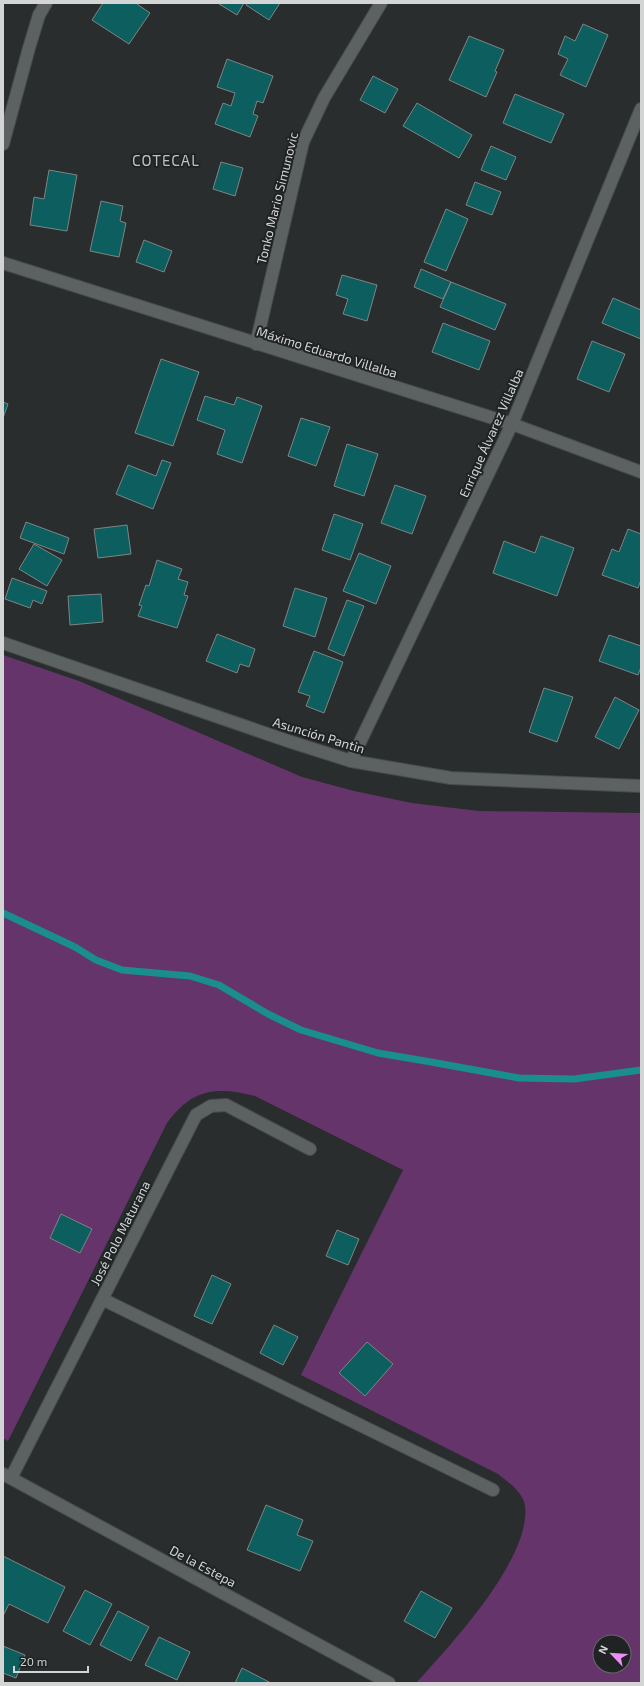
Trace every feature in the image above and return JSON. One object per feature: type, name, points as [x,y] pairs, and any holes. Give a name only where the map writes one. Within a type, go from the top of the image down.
[{"type":"street","points":[[3,144],[29,48],[39,16],[46,3]]},
{"type":"street","name":"Tonko Mario Simunovic","points":[[256,344],[303,142],[324,98],[381,3]]},
{"type":"street","name":"Enrique Álvarez Villalba","points":[[351,761],[512,424],[641,109]]},
{"type":"street","name":"Máximo Eduardo Villalba","points":[[3,263],[512,424],[641,472]]},
{"type":"street","name":"Asunción Pantin","points":[[3,643],[288,741],[351,761],[451,778],[641,786]]},
{"type":"street","name":"José Polo Maturana","points":[[7,1476],[102,1299],[196,1115],[211,1106],[226,1105],[310,1149]]},
{"type":"street","points":[[102,1299],[492,1490]]},
{"type":"street","name":"De la Estepa","points":[[7,1476],[389,1683]]},
{"type":"shaded area","points":[[3,655],[79,681],[302,777],[354,791],[412,803],[479,811],[641,813],[641,1683],[417,1682],[468,1624],[502,1575],[515,1551],[523,1527],[524,1501],[519,1492],[498,1474],[301,1375],[403,1170],[255,1096],[228,1091],[205,1093],[186,1103],[167,1123],[8,1441],[3,1438]]},
{"type":"building","points":[[103,3],[138,3],[137,4],[150,13],[129,44],[92,20]]},
{"type":"building","points":[[219,3],[244,3],[237,15]]},
{"type":"building","points":[[247,3],[280,3],[269,20],[246,5]]},
{"type":"building","points":[[583,24],[608,35],[586,87],[560,75],[568,59],[558,54],[565,36],[575,41]]},
{"type":"building","points":[[469,36],[504,50],[495,71],[497,72],[486,97],[449,80]]},
{"type":"building","points":[[227,59],[273,76],[263,103],[257,101],[253,114],[258,116],[250,137],[215,124],[223,103],[231,106],[235,93],[217,87]]},
{"type":"building","points":[[373,76],[398,89],[385,113],[360,100]]},
{"type":"building","points":[[515,94],[564,114],[551,143],[503,123]]},
{"type":"building","points":[[417,103],[472,135],[459,158],[403,126]]},
{"type":"building","points":[[491,146],[516,157],[506,180],[481,170]]},
{"type":"building","points":[[221,162],[243,168],[235,196],[213,189]]},
{"type":"building","points":[[49,170],[77,175],[67,231],[30,225],[34,197],[44,199]]},
{"type":"building","points":[[475,182],[501,192],[492,215],[466,205]]},
{"type":"building","points":[[101,201],[123,206],[120,221],[126,223],[119,257],[90,251]]},
{"type":"building","points":[[446,209],[468,219],[446,271],[424,262]]},
{"type":"building","points":[[144,240],[172,251],[164,272],[136,262]]},
{"type":"building","points":[[421,269],[451,282],[443,299],[414,287]]},
{"type":"building","points":[[342,275],[377,285],[367,321],[343,314],[348,299],[336,295]]},
{"type":"building","points":[[451,282],[506,304],[495,330],[440,307]]},
{"type":"building","points":[[613,298],[641,310],[641,339],[602,323]]},
{"type":"building","points":[[443,323],[490,341],[479,370],[432,352]]},
{"type":"building","points":[[592,341],[625,354],[609,392],[577,379]]},
{"type":"building","points":[[161,359],[199,372],[173,446],[135,433]]},
{"type":"building","points":[[205,396],[234,405],[237,397],[262,406],[242,463],[217,454],[225,430],[197,420]]},
{"type":"building","points":[[3,402],[8,404],[3,418]]},
{"type":"building","points":[[301,418],[330,427],[316,466],[288,456]]},
{"type":"building","points":[[347,444],[378,454],[364,496],[334,486]]},
{"type":"building","points":[[162,460],[171,463],[153,509],[116,494],[128,465],[156,476]]},
{"type":"building","points":[[395,485],[426,496],[412,534],[381,523]]},
{"type":"building","points":[[334,514],[363,524],[350,560],[322,550]]},
{"type":"building","points":[[26,522],[69,538],[64,554],[20,538]]},
{"type":"building","points":[[127,525],[131,554],[98,558],[94,529]]},
{"type":"building","points":[[628,529],[641,534],[641,580],[638,588],[602,575],[612,549],[619,552]]},
{"type":"building","points":[[541,536],[574,548],[557,596],[493,573],[504,541],[535,553]]},
{"type":"building","points":[[34,544],[62,560],[47,586],[19,569]]},
{"type":"building","points":[[359,553],[391,566],[376,604],[343,591]]},
{"type":"building","points":[[157,560],[182,569],[178,579],[188,582],[184,595],[188,596],[177,628],[138,616],[142,606],[139,605],[146,585],[149,586]]},
{"type":"building","points":[[12,578],[47,591],[42,604],[33,600],[30,608],[5,599]]},
{"type":"building","points":[[295,588],[327,598],[315,637],[283,626]]},
{"type":"building","points":[[101,594],[103,622],[70,625],[68,596]]},
{"type":"building","points":[[347,600],[364,606],[344,656],[328,649]]},
{"type":"building","points":[[217,634],[255,649],[249,667],[240,664],[237,673],[206,661]]},
{"type":"building","points":[[609,635],[641,646],[641,667],[638,675],[599,661]]},
{"type":"building","points":[[314,651],[343,662],[324,713],[306,706],[310,696],[298,692]]},
{"type":"building","points":[[544,688],[573,697],[557,742],[529,732]]},
{"type":"building","points":[[615,697],[639,710],[619,749],[595,737]]},
{"type":"building","points":[[61,1214],[92,1229],[80,1253],[50,1238]]},
{"type":"building","points":[[337,1230],[359,1239],[348,1265],[326,1256]]},
{"type":"building","points":[[212,1275],[231,1284],[212,1324],[194,1316]]},
{"type":"building","points":[[274,1325],[298,1337],[283,1365],[260,1353]]},
{"type":"building","points":[[367,1342],[393,1364],[365,1396],[339,1373]]},
{"type":"building","points":[[266,1505],[303,1520],[297,1535],[313,1541],[300,1571],[247,1550]]},
{"type":"building","points":[[3,1556],[65,1587],[48,1623],[9,1604],[3,1616]]},
{"type":"building","points":[[85,1590],[112,1604],[90,1645],[63,1631]]},
{"type":"building","points":[[421,1591],[452,1608],[435,1638],[404,1621]]},
{"type":"building","points":[[118,1611],[149,1627],[131,1661],[100,1645]]},
{"type":"building","points":[[159,1637],[190,1652],[177,1680],[145,1665]]},
{"type":"building","points":[[3,1646],[25,1655],[16,1678],[3,1673]]},
{"type":"building","points":[[242,1668],[271,1683],[235,1683]]},
{"type":"waterway","points":[[3,913],[75,947],[96,960],[122,970],[190,976],[219,985],[268,1014],[301,1030],[378,1053],[519,1078],[574,1079],[641,1070]]},
{"type":"district","name":"COTECAL","points":[[166,160]]}]
